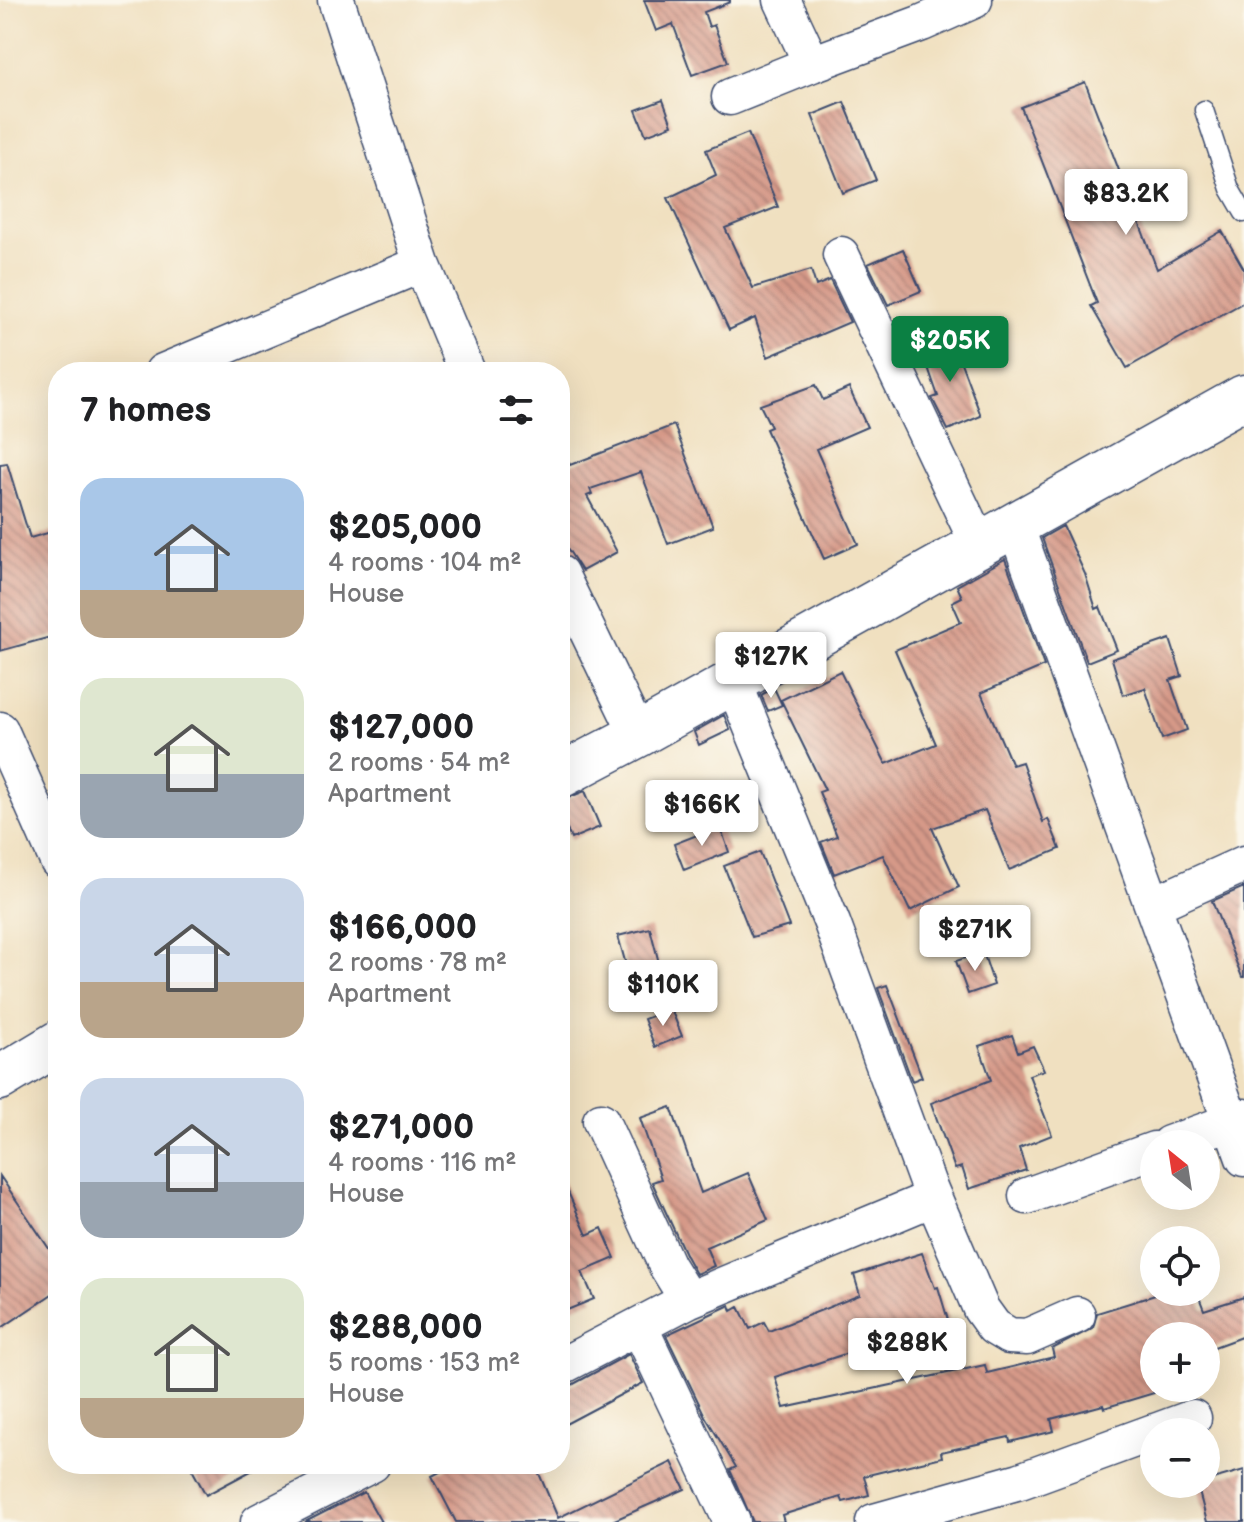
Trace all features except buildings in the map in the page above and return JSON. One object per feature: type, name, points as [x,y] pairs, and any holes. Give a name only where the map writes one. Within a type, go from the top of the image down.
[{"type":"street","points":[[336,0],[422,264],[463,362]]},
{"type":"street","points":[[782,0],[812,64]]},
{"type":"street","points":[[730,97],[974,0]]},
{"type":"street","points":[[841,255],[997,535],[1117,812],[1238,1119],[1244,1158]]},
{"type":"street","points":[[187,362],[422,264]]},
{"type":"street","points":[[570,771],[1244,397]]},
{"type":"street","points":[[570,595],[638,735]]},
{"type":"street","points":[[733,681],[832,923],[933,1198],[981,1309],[994,1327],[1009,1336],[1027,1337],[1077,1315]]},
{"type":"street","points":[[0,730],[48,838]]},
{"type":"street","points":[[1153,905],[1244,864]]},
{"type":"street","points":[[0,1078],[48,1049]]},
{"type":"street","points":[[1208,1130],[1238,1119]]},
{"type":"street","points":[[601,1121],[667,1266],[688,1300]]},
{"type":"street","points":[[1027,1196],[1140,1155]]},
{"type":"street","points":[[570,1362],[688,1300],[933,1198]]},
{"type":"street","points":[[639,1326],[732,1522]]},
{"type":"street","points":[[874,1522],[980,1507],[1020,1481],[1140,1437]]},
{"type":"street","points":[[259,1522],[353,1474]]},
{"type":"lane","points":[[1204,110],[1230,189],[1244,213]]}]
